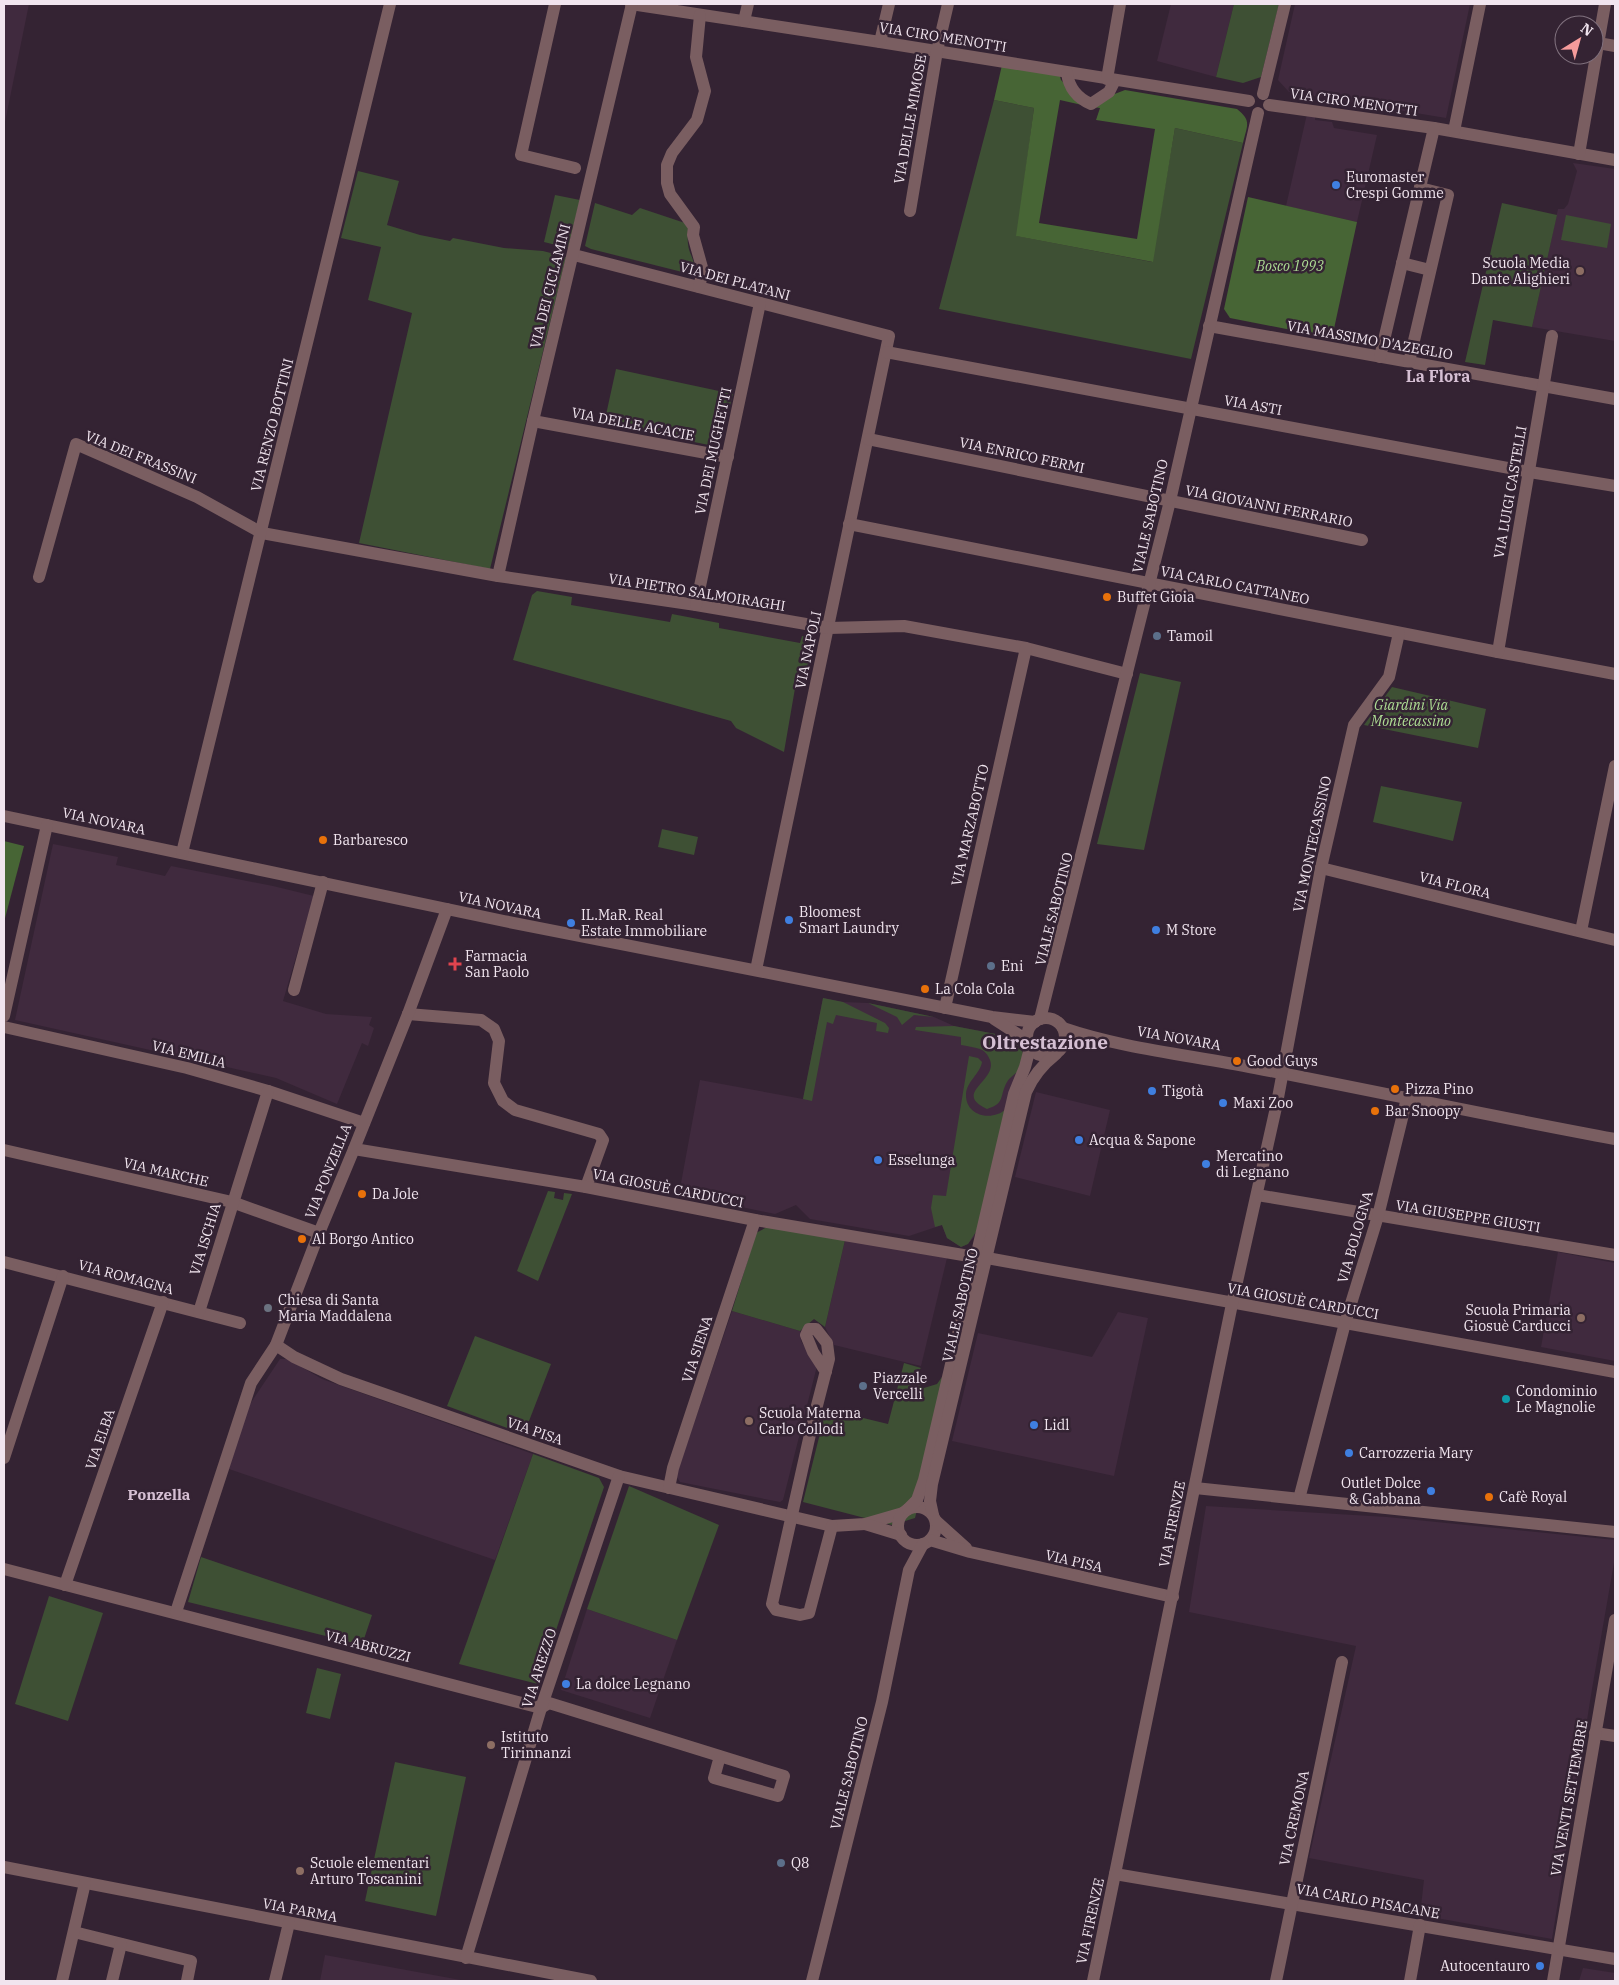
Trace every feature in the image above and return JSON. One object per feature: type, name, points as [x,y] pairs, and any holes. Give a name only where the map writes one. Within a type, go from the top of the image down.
[{"type":"street","name":"VIA RENZO BOTTINI","points":[[182,853],[390,4]]},
{"type":"street","points":[[555,4],[520,155],[575,168]]},
{"type":"street","name":"VIA CIRO MENOTTI","points":[[632,4],[1249,102]]},
{"type":"street","name":"VIA DEI CICLAMINI","points":[[498,576],[533,420],[574,255],[632,4]]},
{"type":"street","points":[[744,22],[748,4]]},
{"type":"street","points":[[880,42],[890,4]]},
{"type":"street","name":"VIA DELLE MIMOSE","points":[[910,211],[937,51],[948,4]]},
{"type":"street","points":[[1067,73],[1069,83],[1074,92],[1091,104],[1109,92],[1120,4]]},
{"type":"street","points":[[1266,99],[1254,94],[1249,102],[1250,108],[1258,113],[1264,112],[1285,4]]},
{"type":"street","points":[[1454,132],[1480,4]]},
{"type":"street","points":[[699,287],[703,271],[693,235],[694,228],[670,194],[667,183],[667,166],[672,153],[697,120],[705,91],[696,57],[700,15]]},
{"type":"street","points":[[1579,154],[1594,65]]},
{"type":"street","name":"VIA CIRO MENOTTI","points":[[1266,99],[1615,160]]},
{"type":"street","name":"VIALE SABOTINO","points":[[1038,1020],[1051,982],[1170,501],[1258,113]]},
{"type":"street","name":"VIA CIRO MENOTTI","points":[[1380,357],[1434,128]]},
{"type":"street","points":[[1409,362],[1448,195],[1420,188]]},
{"type":"street","name":"VIA DEI PLATANI","points":[[574,255],[889,336]]},
{"type":"street","points":[[1402,263],[1430,270]]},
{"type":"street","name":"VIA DEI MUGHETTI","points":[[696,606],[760,303]]},
{"type":"street","name":"VIA MASSIMO D'AZEGLIO","points":[[1209,326],[1615,399]]},
{"type":"street","name":"VIA NAPOLI","points":[[756,970],[889,336]]},
{"type":"street","name":"VIA LUIGI CASTELLI","points":[[1498,652],[1552,336]]},
{"type":"street","name":"VIA ASTI","points":[[886,352],[1530,472],[1615,486]]},
{"type":"street","name":"VIA DELLE ACACIE","points":[[533,420],[728,457]]},
{"type":"street","name":"VIA ENRICO FERMI","points":[[868,439],[1170,501]]},
{"type":"street","name":"VIA DEI FRASSINI","points":[[39,577],[76,444],[197,497],[262,532]]},
{"type":"street","name":"VIA GIOVANNI FERRARIO","points":[[1170,501],[1362,540]]},
{"type":"street","name":"VIA CARLO CATTANEO","points":[[849,524],[1615,674]]},
{"type":"street","name":"VIA PIETRO SALMOIRAGHI","points":[[262,532],[498,576],[828,628],[904,626],[1026,648],[1128,674]]},
{"type":"street","name":"VIA MONTECASSINO","points":[[1283,1073],[1321,868],[1354,725],[1389,677],[1399,633]]},
{"type":"street","name":"VIA MARZABOTTO","points":[[945,1008],[1026,648]]},
{"type":"street","points":[[1581,931],[1615,766]]},
{"type":"street","name":"VIA NOVARA","points":[[4,816],[447,909],[945,1008],[992,1017],[1038,1020]]},
{"type":"street","points":[[4,1016],[47,825]]},
{"type":"street","name":"VIA FLORA","points":[[1321,868],[1615,940]]},
{"type":"street","points":[[294,990],[323,882]]},
{"type":"street","name":"VIA PONZELLA","points":[[176,1612],[251,1383],[276,1345],[319,1233],[408,1014],[447,909]]},
{"type":"street","name":"VIALE SABOTINO","points":[[1051,982],[1060,1025]]},
{"type":"street","points":[[408,1014],[481,1020],[494,1029],[499,1042],[494,1083],[503,1101],[515,1110],[599,1134],[603,1140],[586,1187]]},
{"type":"street","name":"VIA NOVARA","points":[[992,1017],[1029,1044]]},
{"type":"street","points":[[1051,1019],[1060,1025],[1065,1039],[1058,1052],[1044,1056],[1034,1052],[1029,1044],[1029,1030],[1038,1020],[1051,1019]]},
{"type":"street","name":"VIA NOVARA","points":[[1060,1025],[1098,1039],[1283,1073],[1525,1123],[1615,1139]]},
{"type":"street","name":"VIA EMILIA","points":[[4,1027],[187,1068],[268,1090],[364,1123]]},
{"type":"street","name":"VIA NOVARA","points":[[1058,1052],[1073,1044],[1098,1039]]},
{"type":"street","name":"VIALE SABOTINO","points":[[934,1518],[930,1501],[932,1484],[1014,1094],[1025,1067],[1029,1044]]},
{"type":"street","name":"VIALE SABOTINO","points":[[905,1511],[917,1500],[924,1480],[981,1257],[1026,1092],[1034,1075],[1042,1065],[1058,1052]]},
{"type":"street","name":"VIA FIRENZE","points":[[1093,1981],[1232,1304],[1283,1073]]},
{"type":"street","name":"VIA ISCHIA","points":[[199,1312],[268,1090]]},
{"type":"street","name":"VIA BOLOGNA","points":[[1299,1499],[1345,1323],[1378,1216],[1407,1098]]},
{"type":"street","name":"VIA GIOSUÈ CARDUCCI","points":[[354,1149],[586,1187],[755,1220],[1137,1284],[1232,1304],[1615,1372]]},
{"type":"street","name":"VIA MARCHE","points":[[4,1150],[232,1202],[319,1233]]},
{"type":"street","name":"VIA GIUSEPPE GIUSTI","points":[[1257,1195],[1615,1255]]},
{"type":"street","name":"VIA SIENA","points":[[669,1488],[673,1468],[755,1220]]},
{"type":"street","name":"VIA ROMAGNA","points":[[4,1262],[240,1323]]},
{"type":"street","points":[[4,1458],[63,1276]]},
{"type":"street","name":"VIA ELBA","points":[[65,1584],[163,1302]]},
{"type":"street","name":"VIA PISA","points":[[276,1345],[294,1357],[341,1379],[619,1476],[832,1526],[865,1524],[905,1511]]},
{"type":"street","points":[[826,1372],[813,1421],[772,1604],[776,1610],[800,1615],[809,1613],[832,1526]]},
{"type":"street","name":"VIA AREZZO","points":[[466,1958],[541,1708],[619,1476]]},
{"type":"street","points":[[1195,1488],[1615,1532]]},
{"type":"street","points":[[915,1506],[924,1508],[934,1518],[936,1528],[926,1542],[917,1545],[904,1538],[898,1524],[905,1511],[915,1506]]},
{"type":"street","name":"VIA PISA","points":[[934,1518],[970,1552]]},
{"type":"street","name":"VIA PISA","points":[[865,1524],[904,1538]]},
{"type":"street","name":"VIALE SABOTINO","points":[[904,1538],[909,1570]]},
{"type":"street","name":"VIALE SABOTINO","points":[[812,1981],[882,1702],[909,1570],[926,1542]]},
{"type":"street","name":"VIA PISA","points":[[926,1542],[1173,1597]]},
{"type":"street","name":"VIA ABRUZZI","points":[[4,1569],[541,1708],[549,1703],[720,1756],[784,1776],[778,1796],[714,1778],[720,1756]]},
{"type":"street","name":"VIA VENTI SETTEMBRE","points":[[1553,1981],[1615,1620]]},
{"type":"street","name":"VIA CREMONA","points":[[1276,1981],[1342,1662]]},
{"type":"street","points":[[1595,1733],[1615,1736]]},
{"type":"street","name":"VIA PARMA","points":[[4,1867],[591,1981]]},
{"type":"street","name":"VIA CARLO PISACANE","points":[[1115,1874],[1615,1959]]},
{"type":"street","points":[[62,1981],[86,1883]]},
{"type":"street","points":[[275,1981],[289,1923]]},
{"type":"street","points":[[1410,1981],[1420,1925]]},
{"type":"street","points":[[74,1932],[191,1961],[187,1981]]},
{"type":"street","points":[[112,1981],[121,1944]]},
{"type":"shaded area","points":[[4,4],[29,4],[4,127]]},
{"type":"shaded area","points":[[1171,4],[1234,4],[1216,77],[1157,61]]},
{"type":"shaded area","points":[[1295,4],[1470,4],[1446,118],[1289,92],[1278,80]]},
{"type":"shaded area","points":[[1307,114],[1315,116],[1315,120],[1332,122],[1334,128],[1377,135],[1357,222],[1286,206]]},
{"type":"shaded area","name":"Scuola Media Dante Alighieri","points":[[1573,163],[1615,169],[1615,341],[1532,327],[1558,209],[1564,209],[1568,204],[1577,171]]},
{"type":"shaded area","points":[[53,844],[118,857],[116,865],[165,876],[171,866],[314,896],[283,1001],[326,1014],[372,1017],[369,1025],[374,1028],[368,1046],[362,1043],[337,1104],[276,1078],[15,1020]]},
{"type":"shaded area","points":[[823,998],[843,1002],[868,1003],[934,1017],[954,1026],[1001,1035],[1013,1035],[1023,1051],[974,1237],[968,1244],[961,1247],[947,1238],[942,1225],[909,1236],[810,1219],[796,1205],[775,1214],[679,1194],[700,1080],[803,1099]]},
{"type":"shaded area","points":[[1036,1092],[1110,1110],[1090,1196],[1015,1177]]},
{"type":"shaded area","points":[[845,1240],[947,1258],[921,1366],[834,1345],[825,1327]]},
{"type":"shaded area","name":"Scuola Primaria Giosuè Carducci","points":[[1558,1252],[1615,1263],[1615,1361],[1541,1347]]},
{"type":"shaded area","name":"Scuola Materna Carlo Collodi","points":[[732,1311],[800,1331],[801,1341],[817,1366],[783,1500],[780,1502],[680,1482],[676,1476]]},
{"type":"shaded area","points":[[1118,1312],[1148,1318],[1114,1476],[952,1441],[978,1333],[1092,1357]]},
{"type":"shaded area","points":[[280,1359],[288,1359],[322,1379],[533,1454],[495,1560],[229,1469],[244,1413]]},
{"type":"shaded area","points":[[1206,1506],[1387,1517],[1615,1540],[1615,1557],[1552,1939],[1420,1915],[1424,1880],[1309,1858],[1356,1646],[1189,1612]]},
{"type":"shaded area","points":[[587,1609],[677,1640],[650,1718],[561,1690]]},
{"type":"shaded area","points":[[325,1955],[466,1981],[320,1981]]},
{"type":"shaded area","points":[[1583,1968],[1615,1973],[1615,1981],[1579,1981]]},
{"type":"green space","points":[[1234,4],[1279,4],[1261,77],[1243,83],[1216,77]]},
{"type":"green space","points":[[1002,65],[1059,73],[1061,80],[1083,103],[1082,105],[1060,100],[1039,223],[1137,239],[1155,129],[1096,120],[1100,108],[1093,107],[1099,100],[1125,90],[1237,109],[1247,120],[1243,143],[1175,128],[1153,262],[1016,236],[1034,108],[994,100]]},
{"type":"green space","points":[[994,100],[1034,108],[1017,236],[1152,262],[1175,128],[1243,143],[1191,359],[939,309]]},
{"type":"green space","points":[[358,171],[399,181],[387,225],[420,235],[450,241],[453,238],[504,248],[543,251],[566,257],[490,569],[359,543],[412,313],[368,300],[381,247],[341,238]]},
{"type":"green space","points":[[555,195],[580,200],[568,248],[544,242]]},
{"type":"green space","name":"Bosco 1993","points":[[1248,197],[1357,222],[1332,338],[1230,318],[1224,309]]},
{"type":"green space","points":[[595,203],[632,215],[640,208],[688,224],[688,244],[694,262],[694,275],[585,246]]},
{"type":"green space","points":[[1502,203],[1557,215],[1532,327],[1493,320],[1485,365],[1465,362]]},
{"type":"green space","points":[[1566,215],[1611,224],[1607,248],[1561,240]]},
{"type":"green space","points":[[616,369],[733,394],[719,447],[604,424]]},
{"type":"green space","points":[[537,591],[572,597],[571,605],[670,622],[672,614],[719,623],[719,628],[800,643],[802,636],[813,638],[807,673],[798,671],[784,752],[736,728],[731,721],[513,660],[532,595]]},
{"type":"green space","points":[[1140,673],[1181,682],[1144,850],[1097,844]]},
{"type":"green space","name":"Giardini Via Montecassino","points":[[1392,687],[1486,709],[1478,748],[1364,725]]},
{"type":"green space","points":[[1381,786],[1462,802],[1453,841],[1373,822]]},
{"type":"green space","points":[[662,829],[698,837],[694,855],[658,847]]},
{"type":"green space","points":[[4,841],[24,846],[4,922]]},
{"type":"green space","points":[[823,998],[843,1002],[885,1023],[889,1028],[888,1033],[876,1031],[877,1023],[836,1015],[833,1024],[827,1022],[812,1101],[803,1099]]},
{"type":"green space","points":[[868,1003],[934,1017],[914,1015],[902,1025],[897,1017]]},
{"type":"green space","points":[[954,1026],[1001,1035],[1013,1035],[1019,1043],[1023,1052],[1023,1062],[1018,1071],[1008,1080],[1000,1102],[993,1107],[987,1109],[977,1103],[974,1098],[978,1086],[991,1067],[990,1060],[985,1052],[978,1048],[961,1045],[961,1037],[915,1030],[916,1027]]},
{"type":"green space","points":[[969,1056],[978,1058],[982,1062],[967,1089],[967,1101],[970,1107],[980,1115],[987,1116],[1000,1113],[1006,1109],[978,1229],[968,1244],[961,1247],[947,1238],[942,1225],[935,1227],[931,1208],[933,1195],[946,1196]]},
{"type":"green space","points":[[548,1191],[555,1192],[554,1198],[563,1200],[564,1193],[572,1194],[538,1281],[517,1271]]},
{"type":"green space","points":[[767,1227],[845,1240],[825,1327],[814,1319],[800,1331],[732,1311],[756,1233]]},
{"type":"green space","points":[[475,1336],[551,1364],[524,1434],[447,1406]]},
{"type":"green space","points":[[904,1363],[921,1368],[911,1379],[924,1388],[937,1384],[942,1377],[949,1379],[915,1518],[892,1525],[803,1502],[826,1409],[888,1424]]},
{"type":"green space","points":[[533,1454],[599,1478],[604,1487],[538,1684],[459,1664]]},
{"type":"green space","points":[[629,1486],[719,1525],[677,1640],[587,1609]]},
{"type":"green space","points":[[201,1557],[372,1615],[362,1645],[188,1602]]},
{"type":"green space","points":[[49,1596],[103,1613],[68,1721],[15,1704]]},
{"type":"green space","points":[[317,1668],[341,1674],[330,1719],[306,1713]]},
{"type":"green space","points":[[395,1762],[466,1777],[436,1916],[365,1901]]},
{"type":"place","name":"Euromaster Crespi Gomme","points":[[1336,185]]},
{"type":"place","name":"Scuola Media Dante Alighieri","points":[[1580,271]]},
{"type":"place","name":"Buffet Gioia","points":[[1107,597]]},
{"type":"place","name":"Tamoil","points":[[1157,636]]},
{"type":"place","name":"Barbaresco","points":[[323,840]]},
{"type":"place","name":"Bloomest Smart Laundry","points":[[789,920]]},
{"type":"place","name":"IL.MaR. Real Estate Immobiliare","points":[[571,923]]},
{"type":"place","name":"M Store","points":[[1156,930]]},
{"type":"place","name":"Farmacia San Paolo","points":[[455,964]]},
{"type":"place","name":"Eni","points":[[991,966]]},
{"type":"place","name":"La Cola Cola","points":[[925,989]]},
{"type":"place","name":"Good Guys","points":[[1237,1061]]},
{"type":"place","name":"Pizza Pino","points":[[1395,1089]]},
{"type":"place","name":"Tigotà","points":[[1152,1091]]},
{"type":"place","name":"Maxi Zoo","points":[[1223,1103]]},
{"type":"place","name":"Bar Snoopy","points":[[1375,1111]]},
{"type":"place","name":"Acqua & Sapone","points":[[1079,1140]]},
{"type":"place","name":"Esselunga","points":[[878,1160]]},
{"type":"place","name":"Mercatino di Legnano","points":[[1206,1164]]},
{"type":"place","name":"Da Jole","points":[[362,1194]]},
{"type":"place","name":"Al Borgo Antico","points":[[302,1239]]},
{"type":"place","name":"Chiesa di Santa Maria Maddalena","points":[[268,1308]]},
{"type":"place","name":"Scuola Primaria Giosuè Carducci","points":[[1581,1318]]},
{"type":"place","name":"Piazzale Vercelli","points":[[863,1386]]},
{"type":"place","name":"Condominio Le Magnolie","points":[[1506,1399]]},
{"type":"place","name":"Scuola Materna Carlo Collodi","points":[[749,1421]]},
{"type":"place","name":"Lidl","points":[[1034,1425]]},
{"type":"place","name":"Carrozzeria Mary","points":[[1349,1453]]},
{"type":"place","name":"Outlet Dolce & Gabbana","points":[[1431,1491]]},
{"type":"place","name":"Cafè Royal","points":[[1489,1497]]},
{"type":"place","name":"La dolce Legnano","points":[[566,1684]]},
{"type":"place","name":"Istituto Tirinnanzi","points":[[491,1745]]},
{"type":"place","name":"Q8","points":[[781,1863]]},
{"type":"place","name":"Scuole elementari Arturo Toscanini","points":[[300,1871]]},
{"type":"place","name":"Autocentauro","points":[[1540,1966]]},
{"type":"district","name":"La Flora","points":[[1438,376]]},
{"type":"district","name":"Oltrestazione","points":[[1045,1042]]},
{"type":"district","name":"Ponzella","points":[[159,1495]]}]
